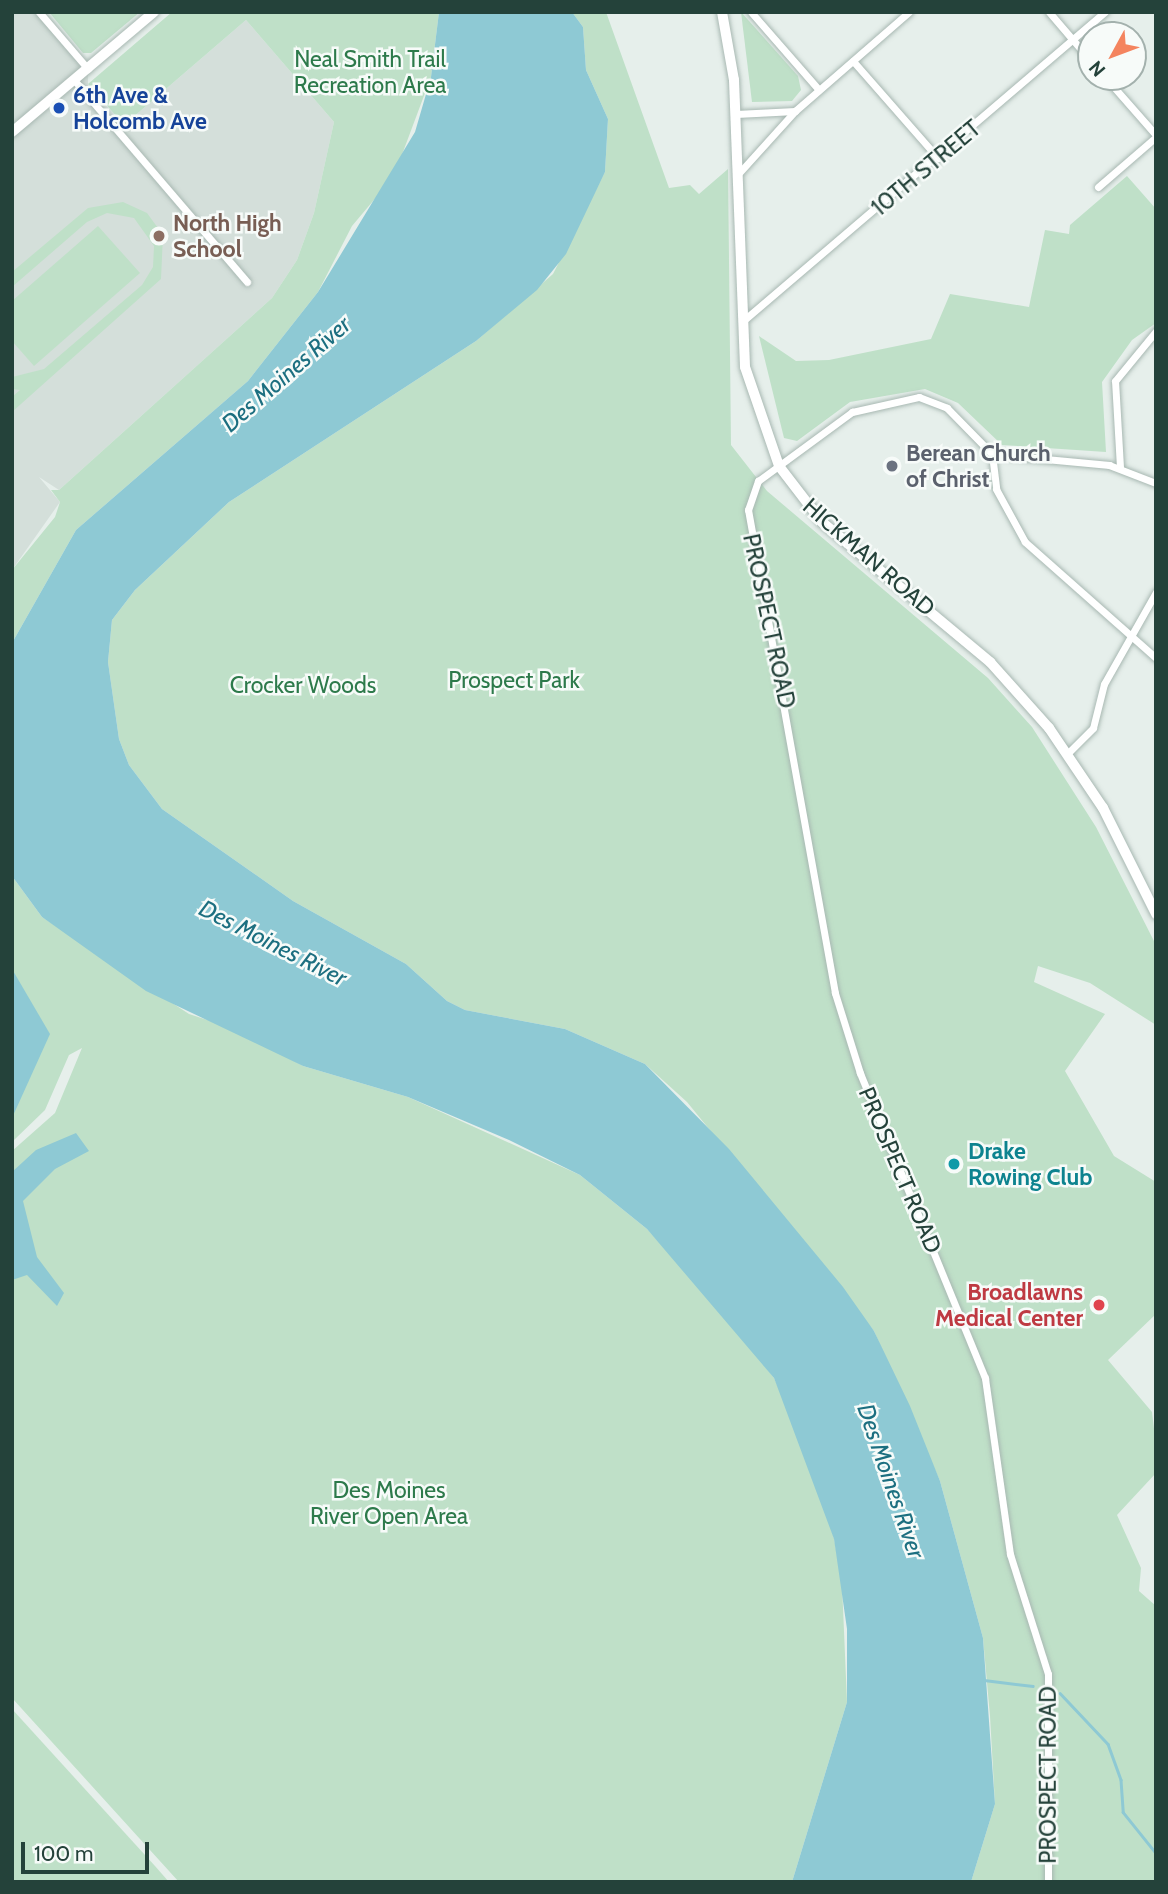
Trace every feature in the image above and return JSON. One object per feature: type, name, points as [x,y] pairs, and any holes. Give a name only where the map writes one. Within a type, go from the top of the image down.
[{"type":"main road","points":[[12,132],[154,12]]},
{"type":"main road","name":"HICKMAN ROAD","points":[[722,12],[736,114],[744,320],[750,389],[779,466],[822,522],[990,662],[1069,752],[1156,914]]},
{"type":"street","points":[[39,12],[88,69]]},
{"type":"street","points":[[751,12],[819,90]]},
{"type":"street","points":[[738,174],[795,111],[909,12]]},
{"type":"street","points":[[1049,12],[1077,45]]},
{"type":"street","name":"10TH STREET","points":[[744,320],[938,158],[1105,12]]},
{"type":"street","points":[[853,61],[938,158]]},
{"type":"street","points":[[74,80],[247,282]]},
{"type":"street","points":[[1098,187],[1156,136],[1117,91]]},
{"type":"street","points":[[736,114],[795,111]]},
{"type":"street","points":[[1120,467],[1111,403],[1115,381],[1156,331]]},
{"type":"street","name":"PROSPECT ROAD","points":[[992,454],[947,408],[919,397],[852,412],[779,466],[751,494],[748,522],[779,658],[826,953],[860,1073],[985,1378],[1010,1554],[1048,1674],[1048,1882]]},
{"type":"street","points":[[1156,483],[1120,467],[992,454],[996,489],[1025,542],[1130,632],[1156,658]]},
{"type":"street","points":[[1069,752],[1093,728],[1104,684],[1130,632],[1156,593]]},
{"type":"shaded area","name":"North High School","points":[[12,12],[39,12],[88,69],[88,85],[124,125],[246,20],[334,122],[314,213],[297,260],[272,298],[59,490],[39,477],[60,502],[12,570]]},
{"type":"green space","points":[[49,12],[140,12],[91,53],[83,53]]},
{"type":"green space","name":"Neal Smith Trail Recreation Area","points":[[172,12],[439,12],[431,77],[394,176],[352,226],[318,292],[248,381],[76,530],[12,643],[12,570],[55,517],[60,502],[51,490],[59,490],[272,298],[297,260],[314,213],[334,122],[246,20],[124,125],[88,84]]},
{"type":"green space","name":"Prospect Park","points":[[572,12],[606,12],[669,188],[690,185],[699,194],[728,169],[731,445],[767,491],[988,678],[1032,727],[1096,827],[1156,945],[1156,1025],[1090,983],[1038,966],[1034,982],[1105,1014],[1065,1071],[1114,1156],[1156,1182],[1156,1314],[1108,1360],[1152,1412],[1156,1445],[1156,1473],[1117,1515],[1141,1568],[1139,1591],[1156,1606],[1156,1882],[971,1882],[995,1804],[990,1716],[983,1638],[940,1481],[874,1331],[687,1102],[645,1064],[565,1029],[465,1010],[447,1001],[406,964],[293,901],[162,809],[129,765],[119,739],[108,662],[112,620],[135,590],[229,502],[476,341],[553,274],[605,172],[608,119],[586,70],[583,27]]},
{"type":"green space","points":[[741,12],[798,76],[801,90],[792,101],[752,102]]},
{"type":"green space","points":[[1127,176],[1156,209],[1156,323],[1132,340],[1102,382],[1106,452],[1002,445],[958,403],[925,389],[850,402],[797,441],[784,438],[759,336],[796,361],[829,360],[931,339],[950,294],[1029,307],[1045,230],[1069,234],[1070,225]]},
{"type":"green space","points":[[123,202],[147,213],[163,235],[161,279],[12,412],[12,397],[20,390],[12,389],[12,377],[44,369],[142,285],[153,267],[154,246],[134,218],[107,213],[87,222],[12,287],[12,272],[88,208]]},
{"type":"green space","points":[[98,226],[140,273],[34,366],[12,341],[12,301]]},
{"type":"green space","name":"Des Moines River Open Area","points":[[12,876],[42,917],[189,1014],[232,1028],[303,1066],[408,1097],[580,1175],[647,1229],[720,1309],[774,1378],[798,1432],[834,1538],[842,1584],[847,1702],[792,1882],[179,1882],[12,1698],[12,1151],[55,1113],[82,1048],[69,1055],[45,1110],[12,1142]]},
{"type":"green space","points":[[12,1709],[155,1866],[169,1882],[12,1882]]},
{"type":"water","name":"Des Moines River","points":[[439,12],[572,12],[583,27],[586,70],[608,119],[605,172],[566,254],[537,290],[476,341],[229,502],[135,590],[112,620],[108,662],[119,739],[129,765],[162,809],[293,901],[406,964],[447,1001],[465,1010],[565,1029],[645,1064],[729,1149],[843,1287],[874,1331],[910,1406],[940,1481],[983,1638],[995,1804],[971,1882],[792,1882],[847,1702],[847,1629],[834,1539],[774,1378],[647,1229],[580,1175],[509,1140],[408,1097],[303,1066],[146,991],[42,917],[12,876],[12,643],[76,530],[248,381],[318,292],[415,132],[431,77]]},
{"type":"water","points":[[12,969],[50,1034],[12,1118]]},
{"type":"water","points":[[76,1133],[89,1151],[55,1169],[23,1201],[37,1257],[64,1293],[57,1306],[27,1275],[12,1280],[12,1172],[36,1150]]},
{"type":"waterway","points":[[984,1680],[1033,1686]]},
{"type":"waterway","points":[[1060,1693],[1108,1744],[1121,1780],[1123,1812],[1156,1853]]},
{"type":"place","name":"6th Ave & Holcomb Ave","points":[[59,108]]},
{"type":"place","name":"North High School","points":[[159,236]]},
{"type":"place","name":"Berean Church of Christ","points":[[892,466]]},
{"type":"place","name":"Drake Rowing Club","points":[[954,1164]]},
{"type":"place","name":"Broadlawns Medical Center","points":[[1099,1305]]},
{"type":"park label","name":"Crocker Woods","points":[[303,685]]}]
